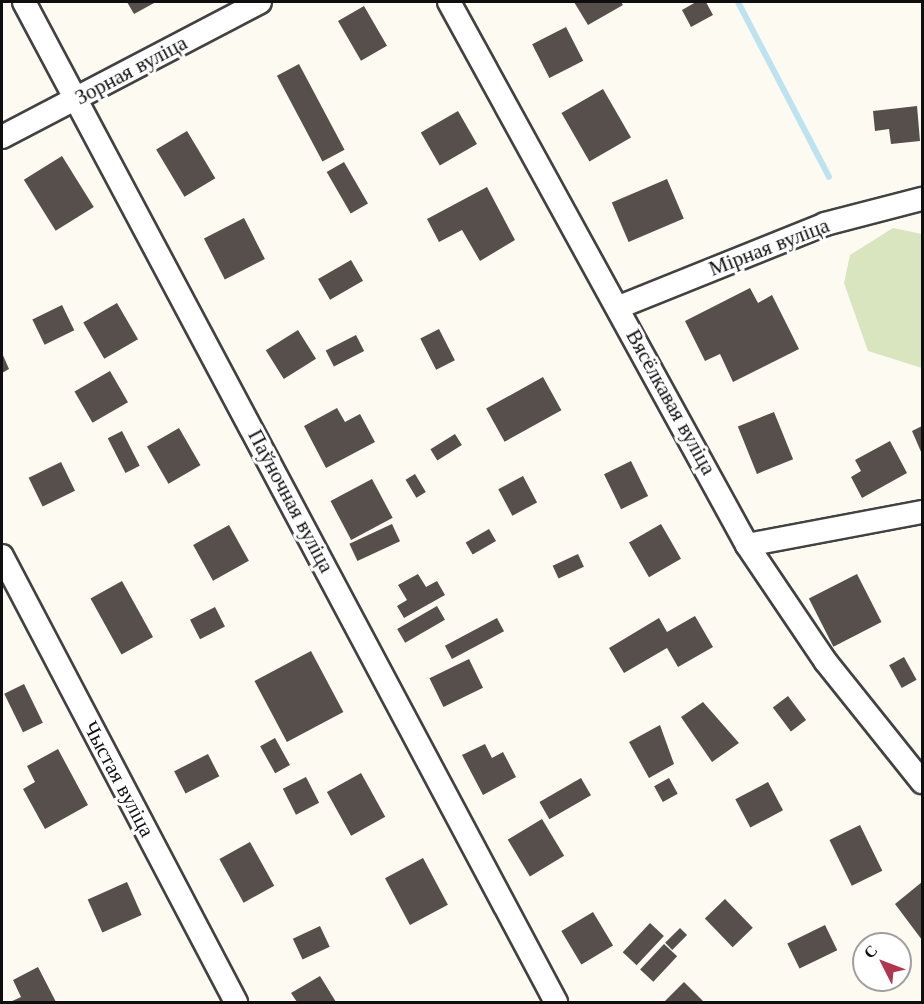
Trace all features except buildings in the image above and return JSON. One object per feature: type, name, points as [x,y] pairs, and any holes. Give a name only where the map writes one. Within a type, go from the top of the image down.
[{"type":"street","name":"Паўночная вуліца","points":[[24,2],[556,1002]]},
{"type":"street","name":"Зорная вуліца","points":[[2,137],[260,2]]},
{"type":"street","name":"Вясёлкавая вуліца","points":[[449,2],[619,307],[747,545],[826,662],[922,782]]},
{"type":"street","name":"Мірная вуліца","points":[[619,307],[825,224],[922,199]]},
{"type":"street","points":[[747,545],[922,512]]},
{"type":"street","name":"Чыстая вуліца","points":[[2,556],[236,1002]]},
{"type":"green space","points":[[893,228],[922,234],[922,368],[868,351],[844,283],[850,255]]},
{"type":"waterway","points":[[738,2],[829,177]]}]
